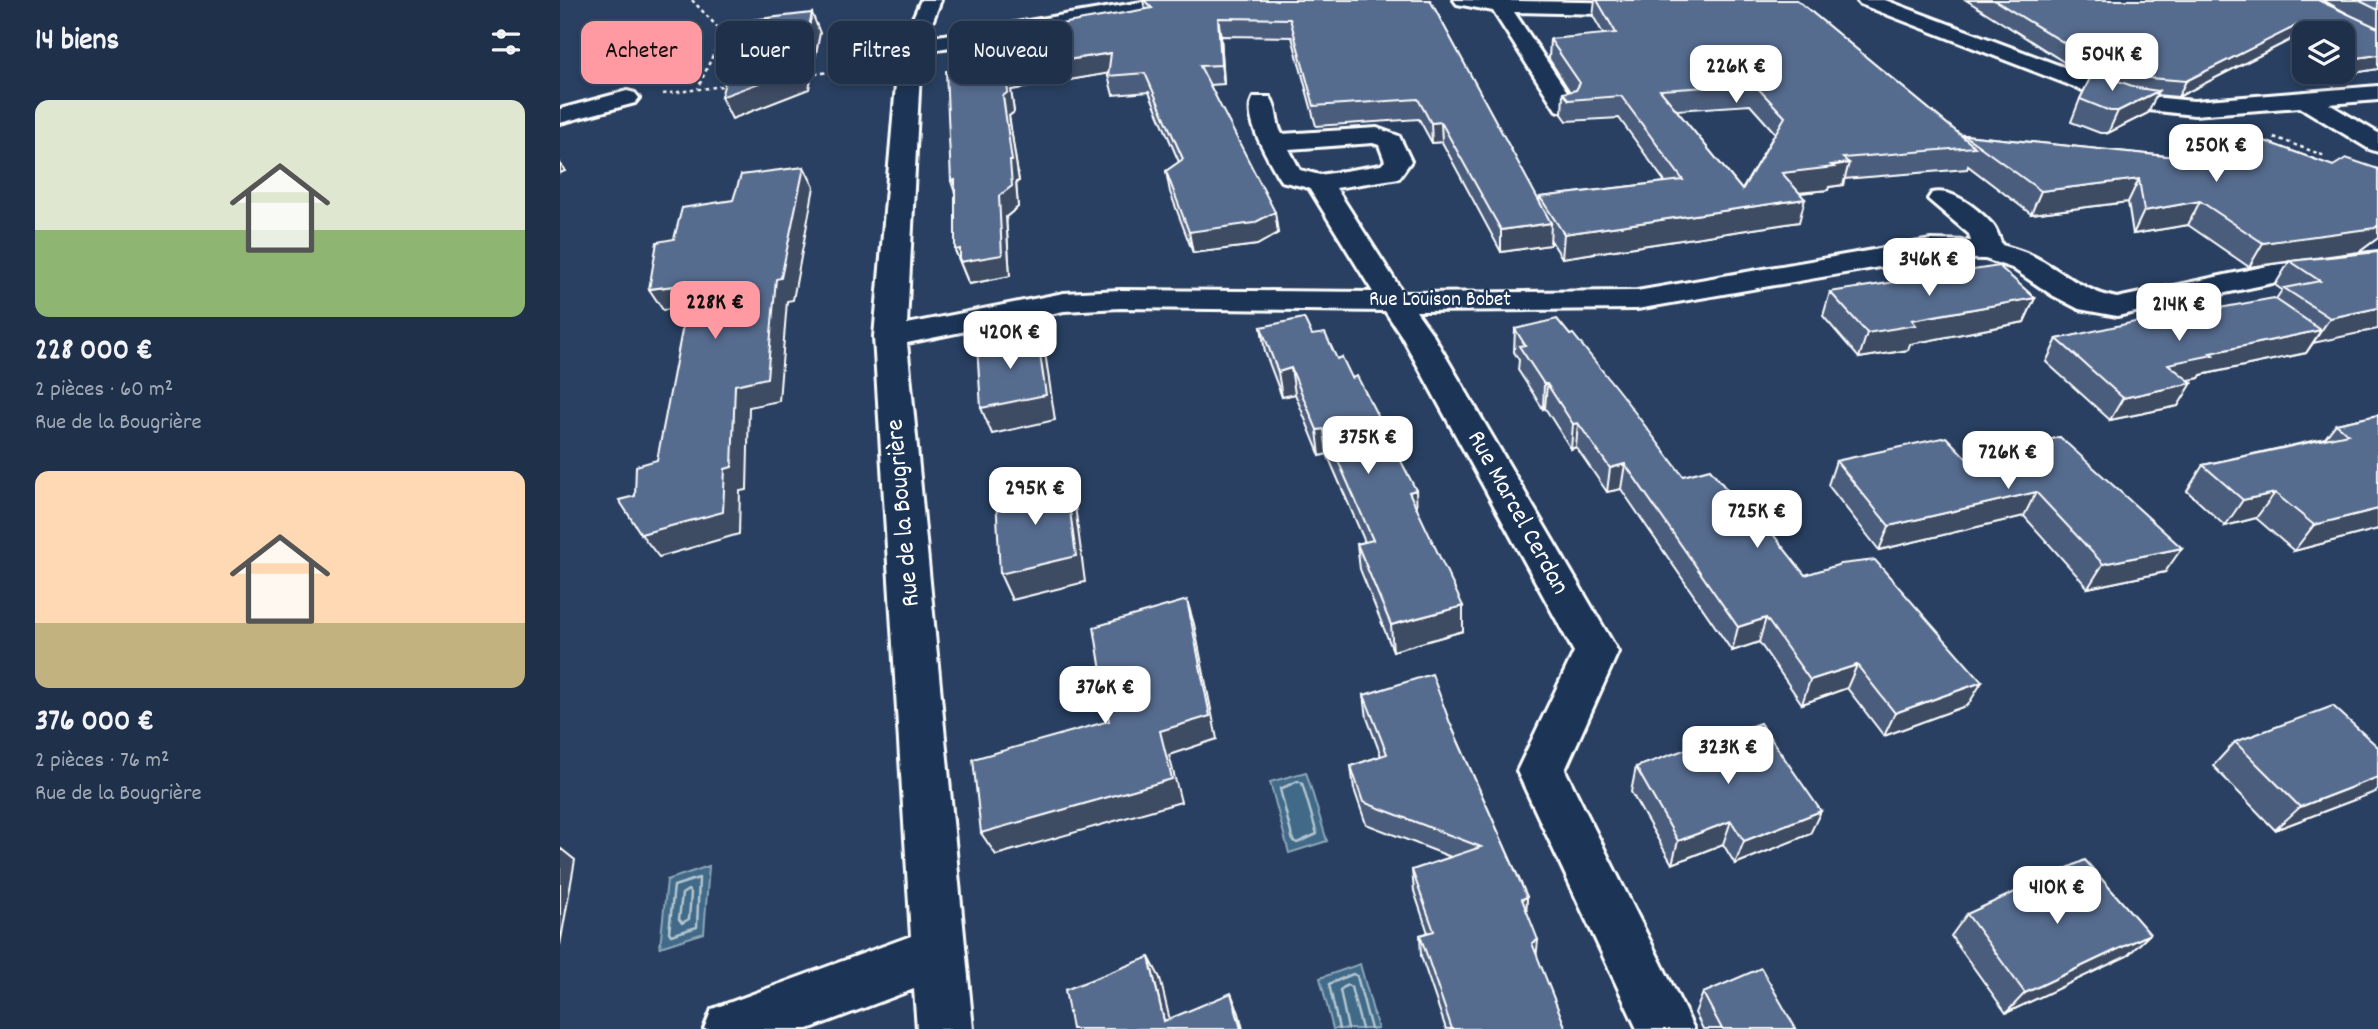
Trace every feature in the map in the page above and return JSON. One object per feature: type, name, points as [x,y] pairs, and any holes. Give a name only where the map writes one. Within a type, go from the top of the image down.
[{"type":"street","name":"Rue de la Bougrière","points":[[918,21],[931,0]]},
{"type":"street","points":[[935,49],[1190,0]]},
{"type":"street","points":[[1464,0],[1500,6],[1652,9]]},
{"type":"street","points":[[1870,0],[2137,103],[2174,108],[2378,93]]},
{"type":"street","points":[[1500,6],[1564,105]]},
{"type":"street","name":"Rue de la Bougrière","points":[[896,84],[890,337],[944,1029]]},
{"type":"street","points":[[560,116],[627,98]]},
{"type":"street","points":[[2304,99],[2378,144]]},
{"type":"street","points":[[1262,102],[1264,124],[1290,175],[1319,183],[1390,172],[1398,161],[1390,141],[1379,127],[1274,142]]},
{"type":"street","name":"Rue Marcel Cerdan","points":[[1319,183],[1393,302],[1417,335],[1596,652],[1541,771],[1666,1029]]},
{"type":"street","points":[[1942,199],[1982,230],[1989,250]]},
{"type":"street","name":"Rue Louison Bobet","points":[[890,337],[1064,302],[1120,299],[1393,302],[1637,300],[1931,249],[1989,250],[2022,262],[2063,289],[2090,302],[2117,307],[2277,273],[2378,261]]},
{"type":"street","points":[[732,1029],[939,953]]},
{"type":"path","points":[[692,0],[723,33],[698,89]]},
{"type":"path","points":[[627,98],[737,84]]},
{"type":"water","points":[[1306,772],[1327,841],[1289,853],[1270,782]]},
{"type":"water","points":[[709,866],[704,933],[660,947],[667,880]]},
{"type":"water","points":[[1360,964],[1378,1029],[1333,1029],[1320,978]]},
{"type":"building","points":[[1144,0],[1430,0],[1551,223],[1501,230],[1441,122],[1431,123],[1418,99],[1314,106],[1290,19],[1218,18],[1221,65],[1200,66],[1275,212],[1254,223],[1189,232],[1166,171],[1183,159],[1145,73],[1108,76],[1111,53],[1072,59],[1072,22],[1152,8]]},
{"type":"building","points":[[1597,0],[1797,0],[1975,147],[1843,158],[1849,163],[1782,173],[1805,199],[1564,234],[1540,197],[1683,180],[1621,96],[1569,100],[1563,93],[1576,90],[1580,83],[1550,39],[1616,33]],"holes":[[[1754,84],[1785,117],[1742,190],[1660,90]]]},
{"type":"building","points":[[1994,0],[2318,0],[2378,28],[2378,55],[2357,58],[2355,21],[2292,21],[2292,28],[2186,81],[2149,78],[2081,53]]},
{"type":"building","points":[[2358,0],[2378,0],[2378,10]]},
{"type":"building","points":[[812,13],[810,21],[742,21]]},
{"type":"building","points":[[946,71],[949,71],[949,84],[1007,84],[1008,92],[1003,96],[1012,161],[1012,186],[999,196],[1002,255],[960,262],[960,249],[955,250],[955,180],[951,181]]},
{"type":"building","points":[[2093,72],[2138,88],[2158,91],[2118,111],[2110,111],[2080,99]]},
{"type":"building","points":[[725,84],[756,84],[721,97]]},
{"type":"building","points":[[2240,132],[2333,166],[2346,158],[2378,169],[2378,225],[2375,228],[2263,243],[2200,201],[2144,211],[2139,179],[2041,191],[1964,135],[2232,163]]},
{"type":"building","points":[[804,167],[781,278],[776,279],[767,378],[735,385],[732,467],[725,469],[723,512],[641,534],[619,500],[635,496],[636,466],[657,460],[691,284],[649,289],[657,242],[674,239],[682,208],[733,200],[741,175]]},
{"type":"building","points":[[2378,252],[2378,308],[2330,318],[2284,288],[2320,281],[2290,261]]},
{"type":"building","points":[[1999,266],[2035,298],[1912,320],[1916,325],[1867,333],[1830,292]]},
{"type":"building","points":[[2274,298],[2321,330],[2168,364],[2192,383],[2123,398],[2057,339],[2162,316],[2165,318]]},
{"type":"building","points":[[1304,318],[1312,335],[1325,333],[1337,359],[1342,357],[1352,378],[1357,376],[1416,490],[1409,492],[1463,606],[1391,625],[1357,544],[1373,540],[1324,429],[1317,430],[1291,368],[1278,372],[1261,327]]},
{"type":"building","points":[[1557,319],[1570,335],[1573,334],[1683,476],[1710,469],[1750,518],[1764,523],[1805,575],[1841,564],[1875,560],[1982,682],[1895,713],[1857,665],[1810,680],[1766,618],[1738,627],[1625,464],[1610,468],[1578,423],[1573,424],[1519,346],[1525,345],[1515,329]]},
{"type":"building","points":[[1037,334],[1046,395],[981,408],[977,346]]},
{"type":"building","points":[[2378,415],[2378,509],[2314,525],[2275,493],[2243,500],[2203,465],[2348,434],[2336,424]]},
{"type":"building","points":[[1946,437],[1967,459],[2060,437],[2182,548],[2103,564],[2036,492],[1889,526],[1836,461]]},
{"type":"building","points":[[1066,480],[1076,556],[1000,574],[996,496]]},
{"type":"building","points":[[1187,600],[1210,716],[1160,731],[1172,779],[981,833],[973,759],[1109,721],[1094,627]]},
{"type":"building","points":[[1432,674],[1450,723],[1527,897],[1522,899],[1538,940],[1532,943],[1566,1029],[1452,1029],[1420,935],[1434,931],[1412,870],[1481,847],[1363,802],[1351,766],[1387,754],[1364,695]]},
{"type":"building","points":[[2333,706],[2378,747],[2378,777],[2300,807],[2235,742]]},
{"type":"building","points":[[1760,723],[1821,811],[1744,841],[1731,821],[1678,841],[1636,767]]},
{"type":"building","points":[[2085,860],[2150,934],[2025,993],[1967,914]]},
{"type":"building","points":[[1149,957],[1164,1021],[1231,993],[1241,1029],[1072,1029],[1065,990]]},
{"type":"building","points":[[1761,968],[1796,1029],[1722,1029],[1703,993]]}]
